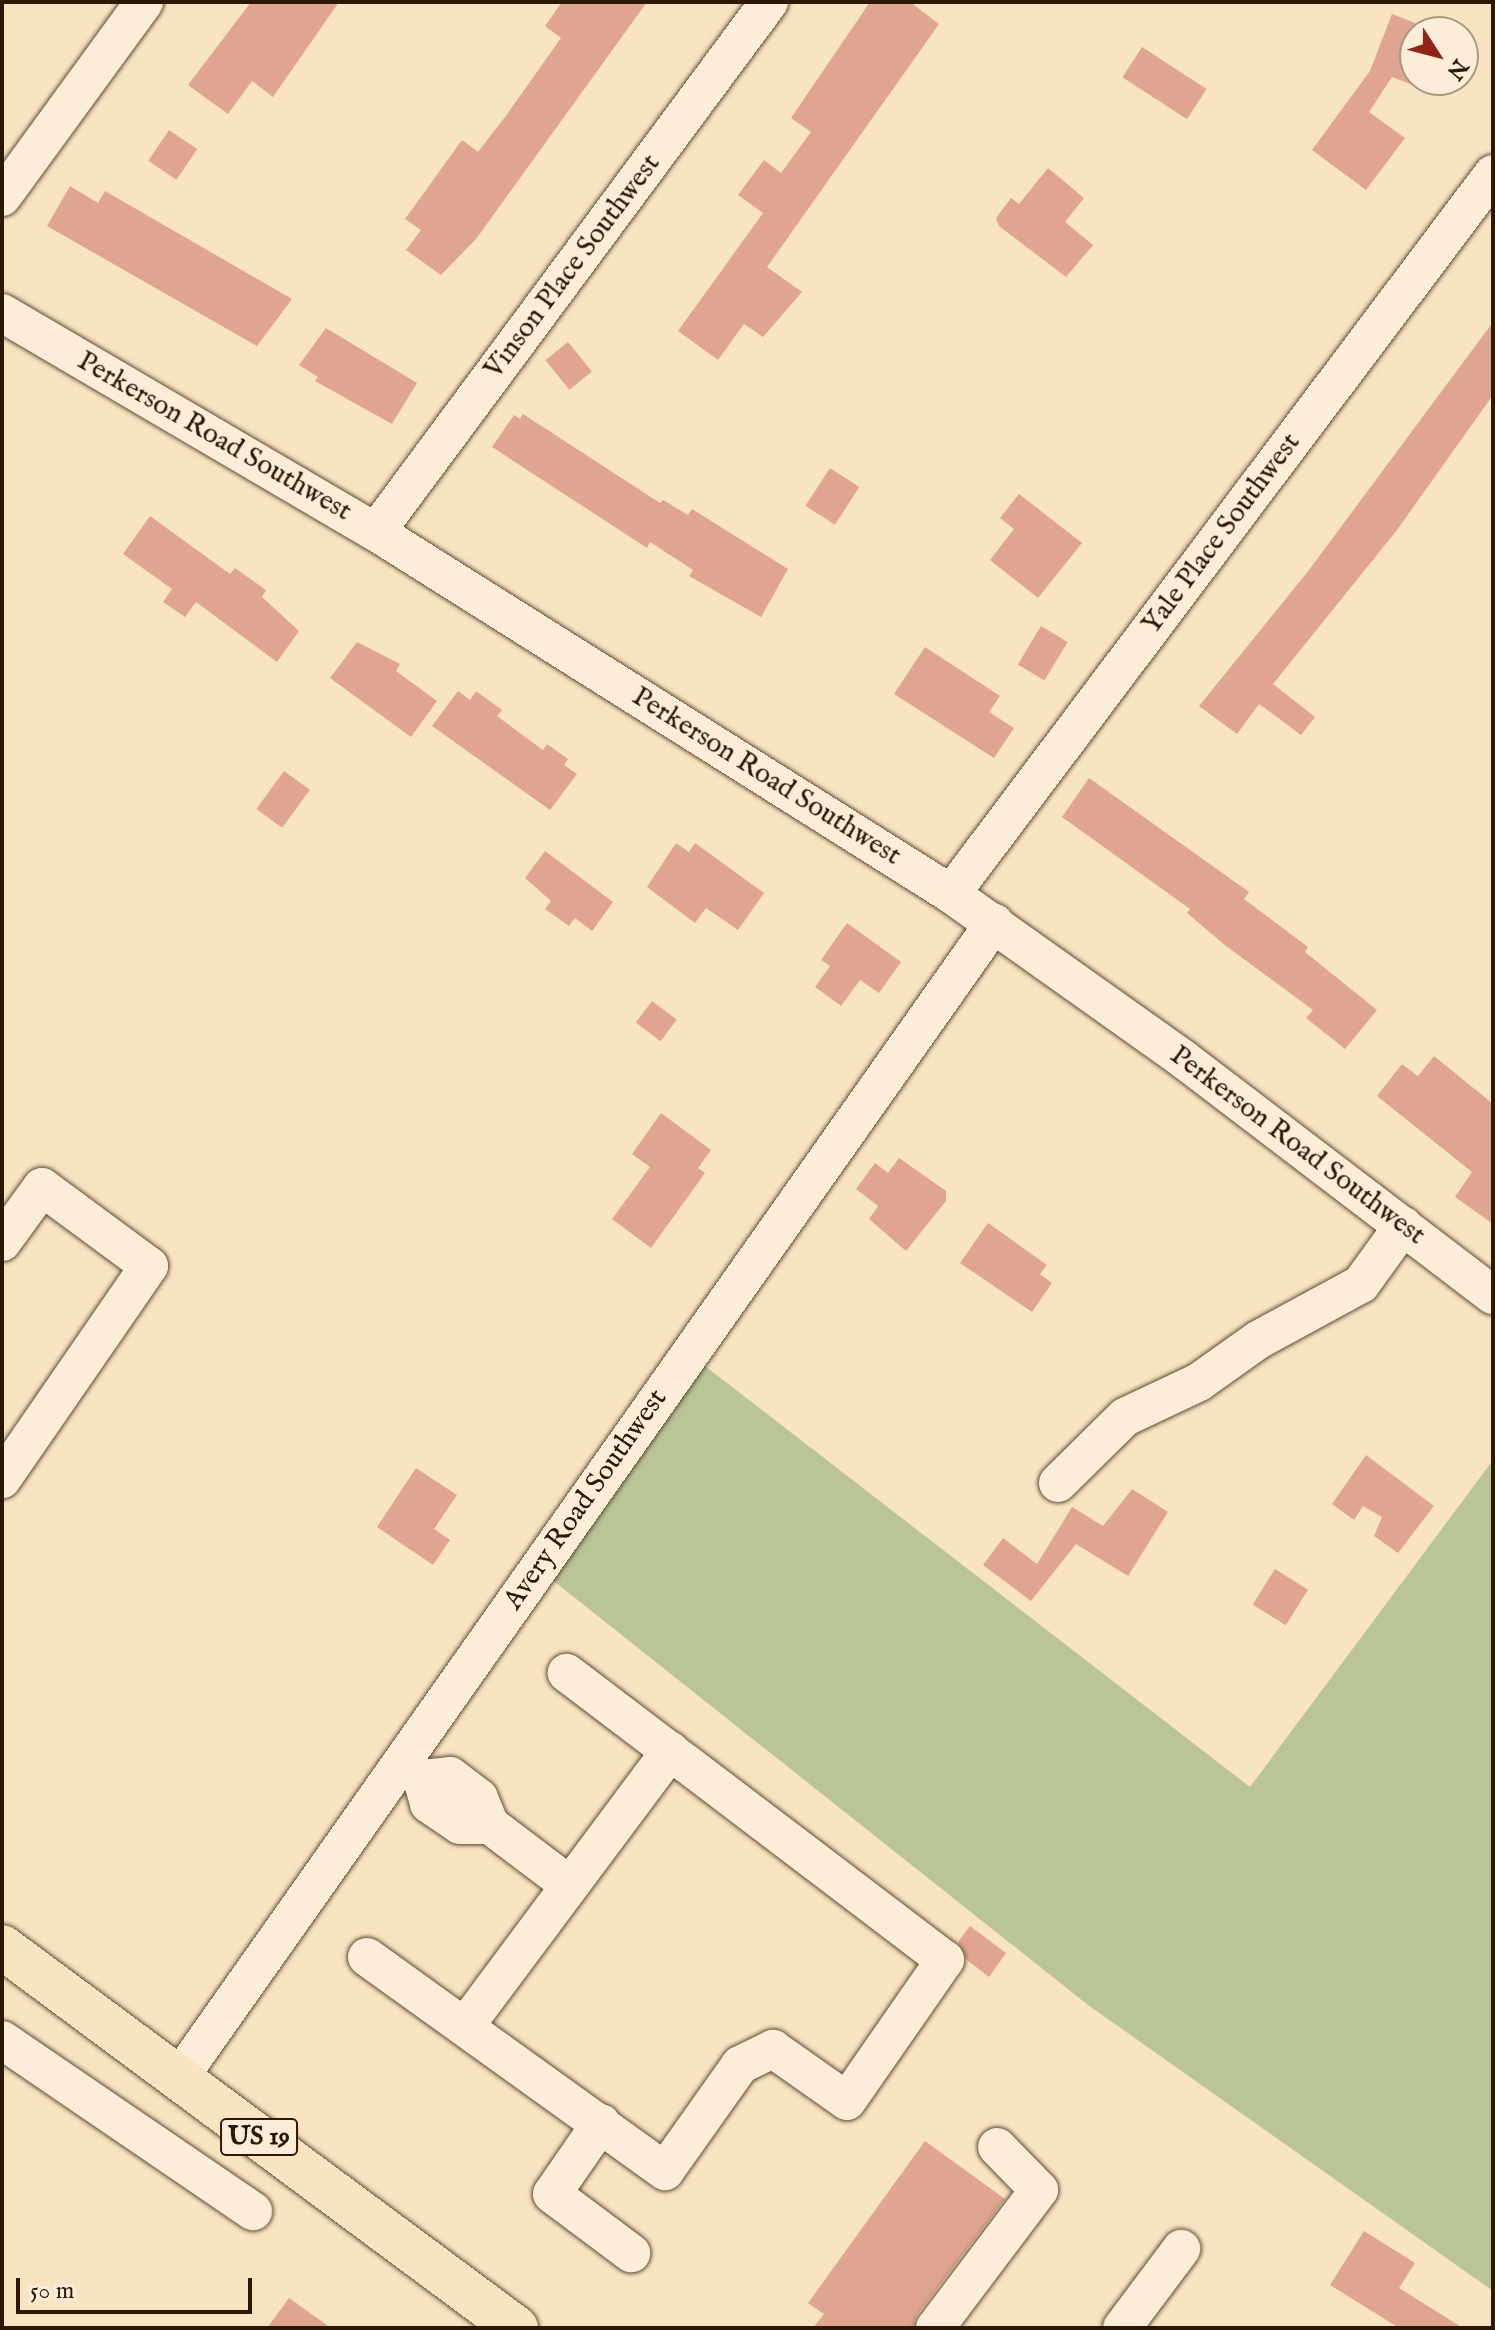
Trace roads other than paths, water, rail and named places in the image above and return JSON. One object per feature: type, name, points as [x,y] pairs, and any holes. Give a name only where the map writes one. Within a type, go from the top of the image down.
[{"type":"main road","name":"US 19","points":[[2,1947],[516,2328]]},
{"type":"street","points":[[2,197],[144,2]]},
{"type":"street","name":"Vinson Place Southwest","points":[[376,532],[769,2]]},
{"type":"street","name":"Yale Place Southwest","points":[[951,894],[1493,174]]},
{"type":"street","name":"Perkerson Road Southwest","points":[[2,313],[376,532],[951,894],[1493,1295]]},
{"type":"street","name":"Avery Road Southwest","points":[[179,2078],[411,1771],[994,923]]},
{"type":"street","points":[[2,1242],[42,1187],[149,1266],[2,1479]]},
{"type":"street","points":[[1058,1483],[1125,1417],[1199,1382],[1258,1340],[1361,1284],[1403,1226]]},
{"type":"street","points":[[367,1957],[466,2025],[665,2171],[740,2065],[773,2049],[847,2101],[945,1960],[567,1673]]},
{"type":"street","points":[[466,2025],[670,1751]]},
{"type":"street","points":[[411,1771],[450,1776],[479,1798],[490,1825],[568,1884]]},
{"type":"street","points":[[2,2040],[253,2211]]},
{"type":"street","points":[[601,2123],[552,2194],[631,2253]]},
{"type":"street","points":[[935,2328],[1039,2190],[997,2147]]},
{"type":"street","points":[[1122,2328],[1181,2249]]}]
